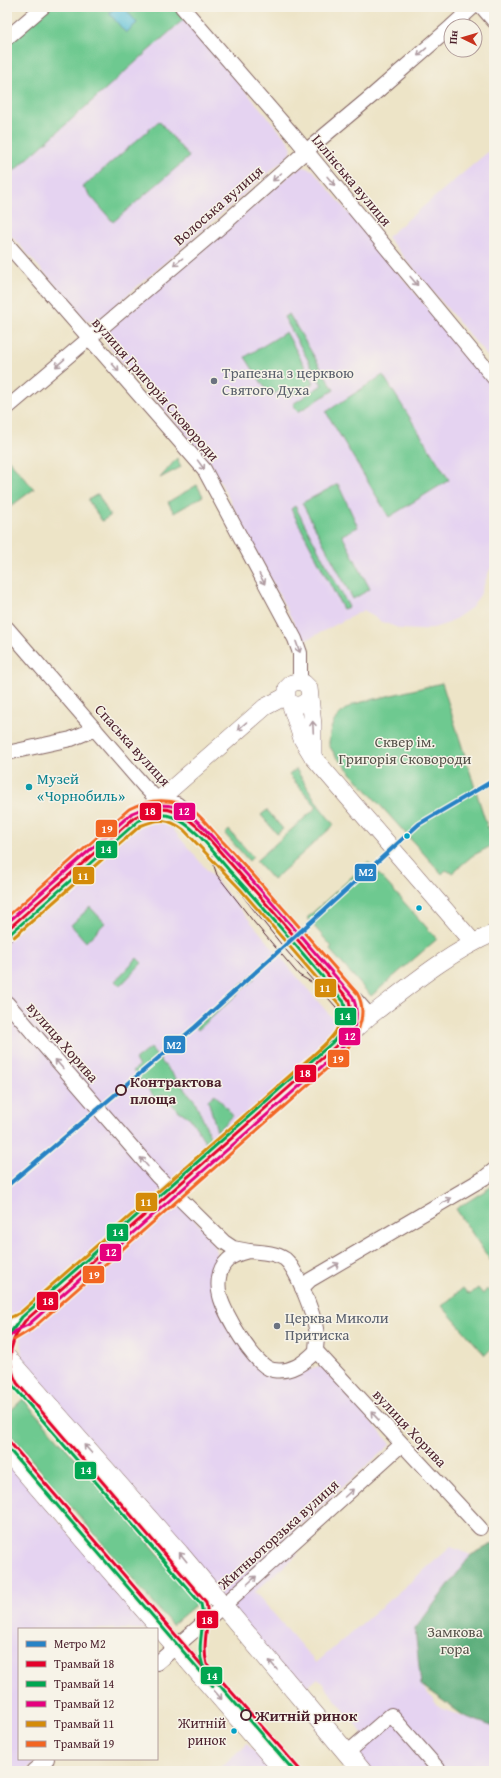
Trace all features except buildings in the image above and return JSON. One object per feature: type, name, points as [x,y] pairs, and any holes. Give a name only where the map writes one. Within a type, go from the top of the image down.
[{"type":"main road","points":[[7,1358],[179,1553],[362,1771]]},
{"type":"main road","points":[[7,1451],[284,1771]]},
{"type":"street","points":[[7,38],[43,7]]},
{"type":"street","name":"Іллінська вулиця","points":[[182,7],[306,151],[494,378]]},
{"type":"street","name":"Волоська вулиця","points":[[460,18],[473,7]]},
{"type":"street","points":[[482,7],[494,21]]},
{"type":"street","name":"Волоська вулиця","points":[[7,408],[235,214],[443,33]]},
{"type":"street","name":"вулиця Григорія Сковороди","points":[[7,244],[204,469],[295,639],[300,653],[300,681]]},
{"type":"street","name":"Спаська вулиця","points":[[7,628],[94,729],[158,800],[177,804],[213,840],[256,885],[370,1016]]},
{"type":"street","points":[[313,758],[313,725],[310,692],[307,685],[300,681],[289,685],[283,701],[313,758],[473,942]]},
{"type":"street","points":[[7,933],[265,706],[283,701],[298,706],[306,703],[310,696]]},
{"type":"street","points":[[7,753],[71,739],[94,729]]},
{"type":"street","points":[[7,1335],[370,1016],[420,978],[473,942],[494,933]]},
{"type":"street","name":"вулиця Хорива","points":[[7,1003],[157,1176],[207,1227],[228,1245],[248,1251]]},
{"type":"street","points":[[302,1288],[310,1280],[476,1183],[494,1170]]},
{"type":"street","name":"вулиця Хорива","points":[[207,1227],[218,1246],[221,1255],[220,1272]]},
{"type":"street","points":[[248,1251],[272,1254],[283,1258],[291,1265],[302,1288],[314,1320],[317,1336],[316,1351],[304,1362],[288,1370],[272,1370],[261,1365],[239,1336],[220,1296],[218,1282],[220,1272],[226,1262],[234,1256],[248,1251]]},
{"type":"street","name":"вулиця Хорива","points":[[316,1351],[401,1445],[480,1528]]},
{"type":"street","name":"Житньоторзька вулиця","points":[[158,1662],[223,1606],[401,1445]]},
{"type":"street","points":[[347,1753],[391,1715],[440,1771]]},
{"type":"street","points":[[33,1771],[45,1760]]},
{"type":"shaded area","points":[[184,19],[289,142],[292,148],[287,157],[102,317],[94,322],[87,321],[7,231],[7,177]]},
{"type":"shaded area","points":[[494,147],[494,364],[387,237]]},
{"type":"shaded area","points":[[303,167],[313,170],[494,388],[494,564],[490,569],[480,595],[471,608],[449,623],[433,628],[419,630],[401,629],[380,621],[364,610],[308,639],[302,639],[211,464],[106,344],[105,341],[109,330],[296,170]]},
{"type":"shaded area","points":[[155,816],[164,819],[338,1025],[340,1031],[338,1038],[7,1323],[7,937],[145,819]]},
{"type":"shaded area","points":[[173,1195],[206,1233],[217,1252],[217,1275],[259,1369],[268,1376],[281,1379],[296,1376],[315,1367],[321,1367],[327,1371],[391,1444],[285,1539],[298,1554],[255,1592],[316,1663],[451,1547],[471,1555],[415,1629],[421,1685],[440,1708],[494,1727],[494,1771],[372,1771],[352,1747],[363,1734],[318,1678],[298,1695],[190,1558],[22,1359],[21,1330]]},
{"type":"shaded area","points":[[7,1462],[152,1628],[18,1628],[18,1760],[38,1760],[25,1771],[7,1771]]},
{"type":"shaded area","points":[[247,1743],[272,1771],[217,1771]]},
{"type":"green space","points":[[47,7],[174,7],[184,19],[7,177],[7,42]]},
{"type":"green space","points":[[159,121],[189,157],[113,222],[83,187]]},
{"type":"green space","points":[[289,314],[334,390],[298,412],[293,404],[322,385],[284,317]]},
{"type":"green space","points":[[286,332],[314,383],[287,397],[283,389],[270,396],[245,357]]},
{"type":"green space","points":[[383,375],[449,480],[389,517],[326,412]]},
{"type":"green space","points":[[7,458],[34,489],[7,509]]},
{"type":"green space","points":[[177,458],[181,467],[160,478]]},
{"type":"green space","points":[[338,484],[358,527],[342,535],[370,589],[353,599],[302,503]]},
{"type":"green space","points":[[197,485],[203,496],[174,513],[168,502]]},
{"type":"green space","points":[[98,494],[110,516],[102,521],[88,500]]},
{"type":"green space","points":[[295,506],[349,607],[343,609],[291,509]]},
{"type":"green space","name":"Сквер ім. Григорія Сковороди","points":[[442,683],[493,845],[472,856],[452,873],[446,870],[442,874],[335,755],[329,745],[329,738],[332,725],[335,720],[342,712],[354,704]]},
{"type":"green space","points":[[296,769],[319,806],[334,825],[273,880],[256,861],[317,807],[289,775]]},
{"type":"green space","points":[[267,810],[283,829],[277,834],[261,815]]},
{"type":"green space","points":[[229,830],[253,857],[249,861],[225,834]]},
{"type":"green space","points":[[368,862],[437,939],[371,996],[330,950],[332,947],[307,918]]},
{"type":"green space","points":[[90,907],[105,923],[86,942],[71,925]]},
{"type":"green space","points":[[137,958],[142,963],[120,986],[115,981]]},
{"type":"green space","points":[[252,975],[255,978],[198,1030],[195,1027]]},
{"type":"green space","points":[[150,1048],[195,1101],[211,1138],[206,1143],[190,1118],[176,1109],[164,1094],[157,1100],[133,1071],[139,1066],[135,1060]]},
{"type":"green space","points":[[215,1094],[233,1116],[217,1131],[208,1100]]},
{"type":"green space","points":[[494,1185],[494,1266],[456,1209]]},
{"type":"green space","points":[[463,1288],[469,1295],[478,1288],[483,1294],[487,1289],[494,1296],[494,1346],[485,1355],[442,1306]]},
{"type":"green space","points":[[23,1399],[200,1601],[172,1625],[7,1431],[7,1414]]},
{"type":"green space","name":"Замкова гора","points":[[494,1543],[494,1727],[464,1716],[421,1685],[415,1629],[471,1555]]},
{"type":"water","points":[[116,7],[124,7],[137,23],[126,33],[109,13]]},
{"type":"tram line","name":"19","points":[[7,917],[129,809],[148,802],[175,802],[194,811],[258,880],[357,993],[361,1002],[362,1010],[359,1028],[346,1051],[340,1057],[32,1329],[14,1340]]},
{"type":"tram line","name":"12","points":[[7,923],[132,813],[144,808],[163,805],[176,807],[194,818],[242,870],[353,997],[356,1005],[356,1020],[354,1028],[347,1041],[336,1054],[28,1325],[17,1330],[10,1336]]},
{"type":"tram line","name":"18","points":[[7,930],[135,817],[154,810],[164,809],[182,815],[205,834],[349,1000],[349,1024],[337,1045],[25,1321],[13,1343],[10,1359],[13,1375],[17,1383],[206,1602],[207,1618],[205,1656],[207,1664],[301,1771]]},
{"type":"tram line","name":"14","points":[[7,1343],[11,1332],[22,1317],[333,1042],[340,1033],[346,1014],[344,1002],[287,935],[196,833],[189,826],[173,817],[155,815],[138,821],[10,934]]},
{"type":"tram line","name":"11","points":[[7,1319],[20,1313],[311,1057],[334,1034],[338,1028],[341,1014],[340,1005],[241,890],[184,830],[168,821],[163,820],[140,826],[14,937]]},
{"type":"tram line","points":[[210,842],[213,859],[285,949],[343,1015],[344,1032],[341,1040]]},
{"type":"tram line","points":[[213,863],[217,875],[253,921],[299,975],[311,982]]},
{"type":"tram line","name":"14","points":[[7,1373],[13,1386],[201,1604],[203,1620],[200,1650],[203,1666],[294,1771]]},
{"type":"tram line","name":"18","points":[[7,1439],[217,1683]]},
{"type":"tram line","name":"14","points":[[7,1447],[213,1686]]},
{"type":"metro line","name":"M2","points":[[7,1186],[195,1027],[419,824],[494,780]]},
{"type":"place","name":"Трапезна з церквою Святого Духа","points":[[214,381]]},
{"type":"place","name":"Музей «Чорнобиль»","points":[[29,787]]},
{"type":"place","name":"Контрактова площа","points":[[121,1090]]},
{"type":"place","name":"Церква Миколи Притиска","points":[[277,1326]]},
{"type":"place","name":"Житній ринок","points":[[246,1715]]},
{"type":"place","name":"Житнiй ринок","points":[[234,1731]]}]
